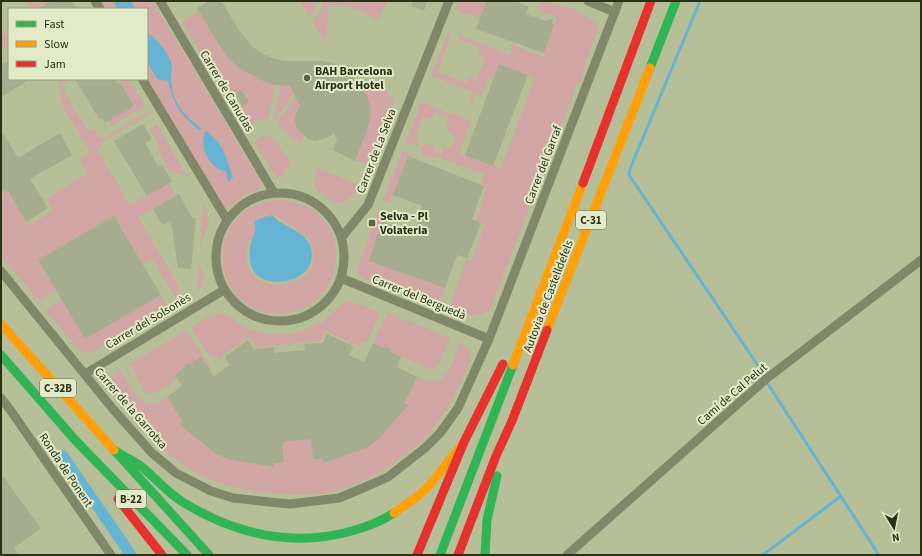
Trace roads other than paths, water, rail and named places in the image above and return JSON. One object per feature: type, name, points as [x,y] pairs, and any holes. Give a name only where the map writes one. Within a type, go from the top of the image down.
[{"type":"highway","name":"Autovia de Castelldefels","points":[[440,555],[651,1]]},
{"type":"highway","name":"Autovia de Castelldefels","points":[[458,555],[496,456],[512,422],[677,1]]},
{"type":"highway","points":[[417,555],[464,442],[497,374],[538,301]]},
{"type":"highway","name":"C-32B","points":[[1,324],[116,451]]},
{"type":"highway","name":"C-32B","points":[[1,355],[76,441]]},
{"type":"highway","points":[[485,555],[488,520],[497,478],[512,422]]},
{"type":"highway","points":[[76,441],[85,461],[104,483]]},
{"type":"highway","name":"B-22","points":[[76,441],[187,555]]},
{"type":"highway","points":[[116,451],[141,467],[173,495],[194,509],[223,523],[257,534],[291,539],[326,537],[359,529],[389,516],[422,492],[437,477],[464,442]]},
{"type":"highway","name":"B-22","points":[[116,451],[173,516],[212,553]]},
{"type":"highway","points":[[113,494],[162,555]]},
{"type":"street","name":"Carrer de Canudas","points":[[160,1],[274,193]]},
{"type":"street","name":"Carrer de La Selva","points":[[342,237],[368,205],[449,1]]},
{"type":"street","points":[[588,1],[615,12]]},
{"type":"street","name":"Carrer del Garraf","points":[[489,339],[619,1]]},
{"type":"street","points":[[143,80],[227,220]]},
{"type":"street","points":[[274,193],[291,194],[308,199],[322,209],[334,222],[342,237],[344,251],[344,265],[341,278],[333,295],[320,308],[304,317],[286,322],[268,321],[250,315],[235,304],[224,290],[216,267],[215,254],[218,236],[227,220],[240,207],[256,197],[274,193]]},
{"type":"street","name":"Camí de Cal Pelut","points":[[566,555],[766,379],[921,260]]},
{"type":"street","name":"Carrer de la Garrotxa","points":[[1,271],[133,432],[152,453],[176,472],[211,491],[233,498],[290,504],[340,498],[388,476],[425,448],[440,433],[458,408],[489,339]]},
{"type":"street","name":"Carrer del Berguedà","points":[[341,278],[489,339]]},
{"type":"street","name":"Carrer del Solsonès","points":[[85,374],[224,290]]},
{"type":"street","name":"Ronda de Ponent","points":[[1,398],[111,555]]},
{"type":"water","points":[[114,1],[131,1],[134,8],[117,8]]},
{"type":"water","points":[[148,34],[160,43],[169,58],[172,68],[171,84],[175,98],[185,114],[201,128],[200,131],[182,114],[173,97],[168,81],[157,79],[148,64]]},
{"type":"water","points":[[206,131],[218,142],[224,152],[233,177],[228,182],[226,171],[220,170],[210,161],[207,156],[203,143]]},
{"type":"water","points":[[272,215],[284,225],[305,237],[312,251],[308,269],[294,279],[275,282],[258,276],[253,270],[250,249],[255,234],[254,222]]},
{"type":"waterway","points":[[700,1],[630,169],[629,175],[763,375]]},
{"type":"waterway","points":[[766,381],[879,555]]},
{"type":"waterway","points":[[63,456],[131,555]]},
{"type":"waterway","points":[[763,555],[841,496]]},
{"type":"place","name":"BAH Barcelona Airport Hotel","points":[[307,78]]},
{"type":"place","name":"Selva - Pl Volateria","points":[[372,223]]}]
